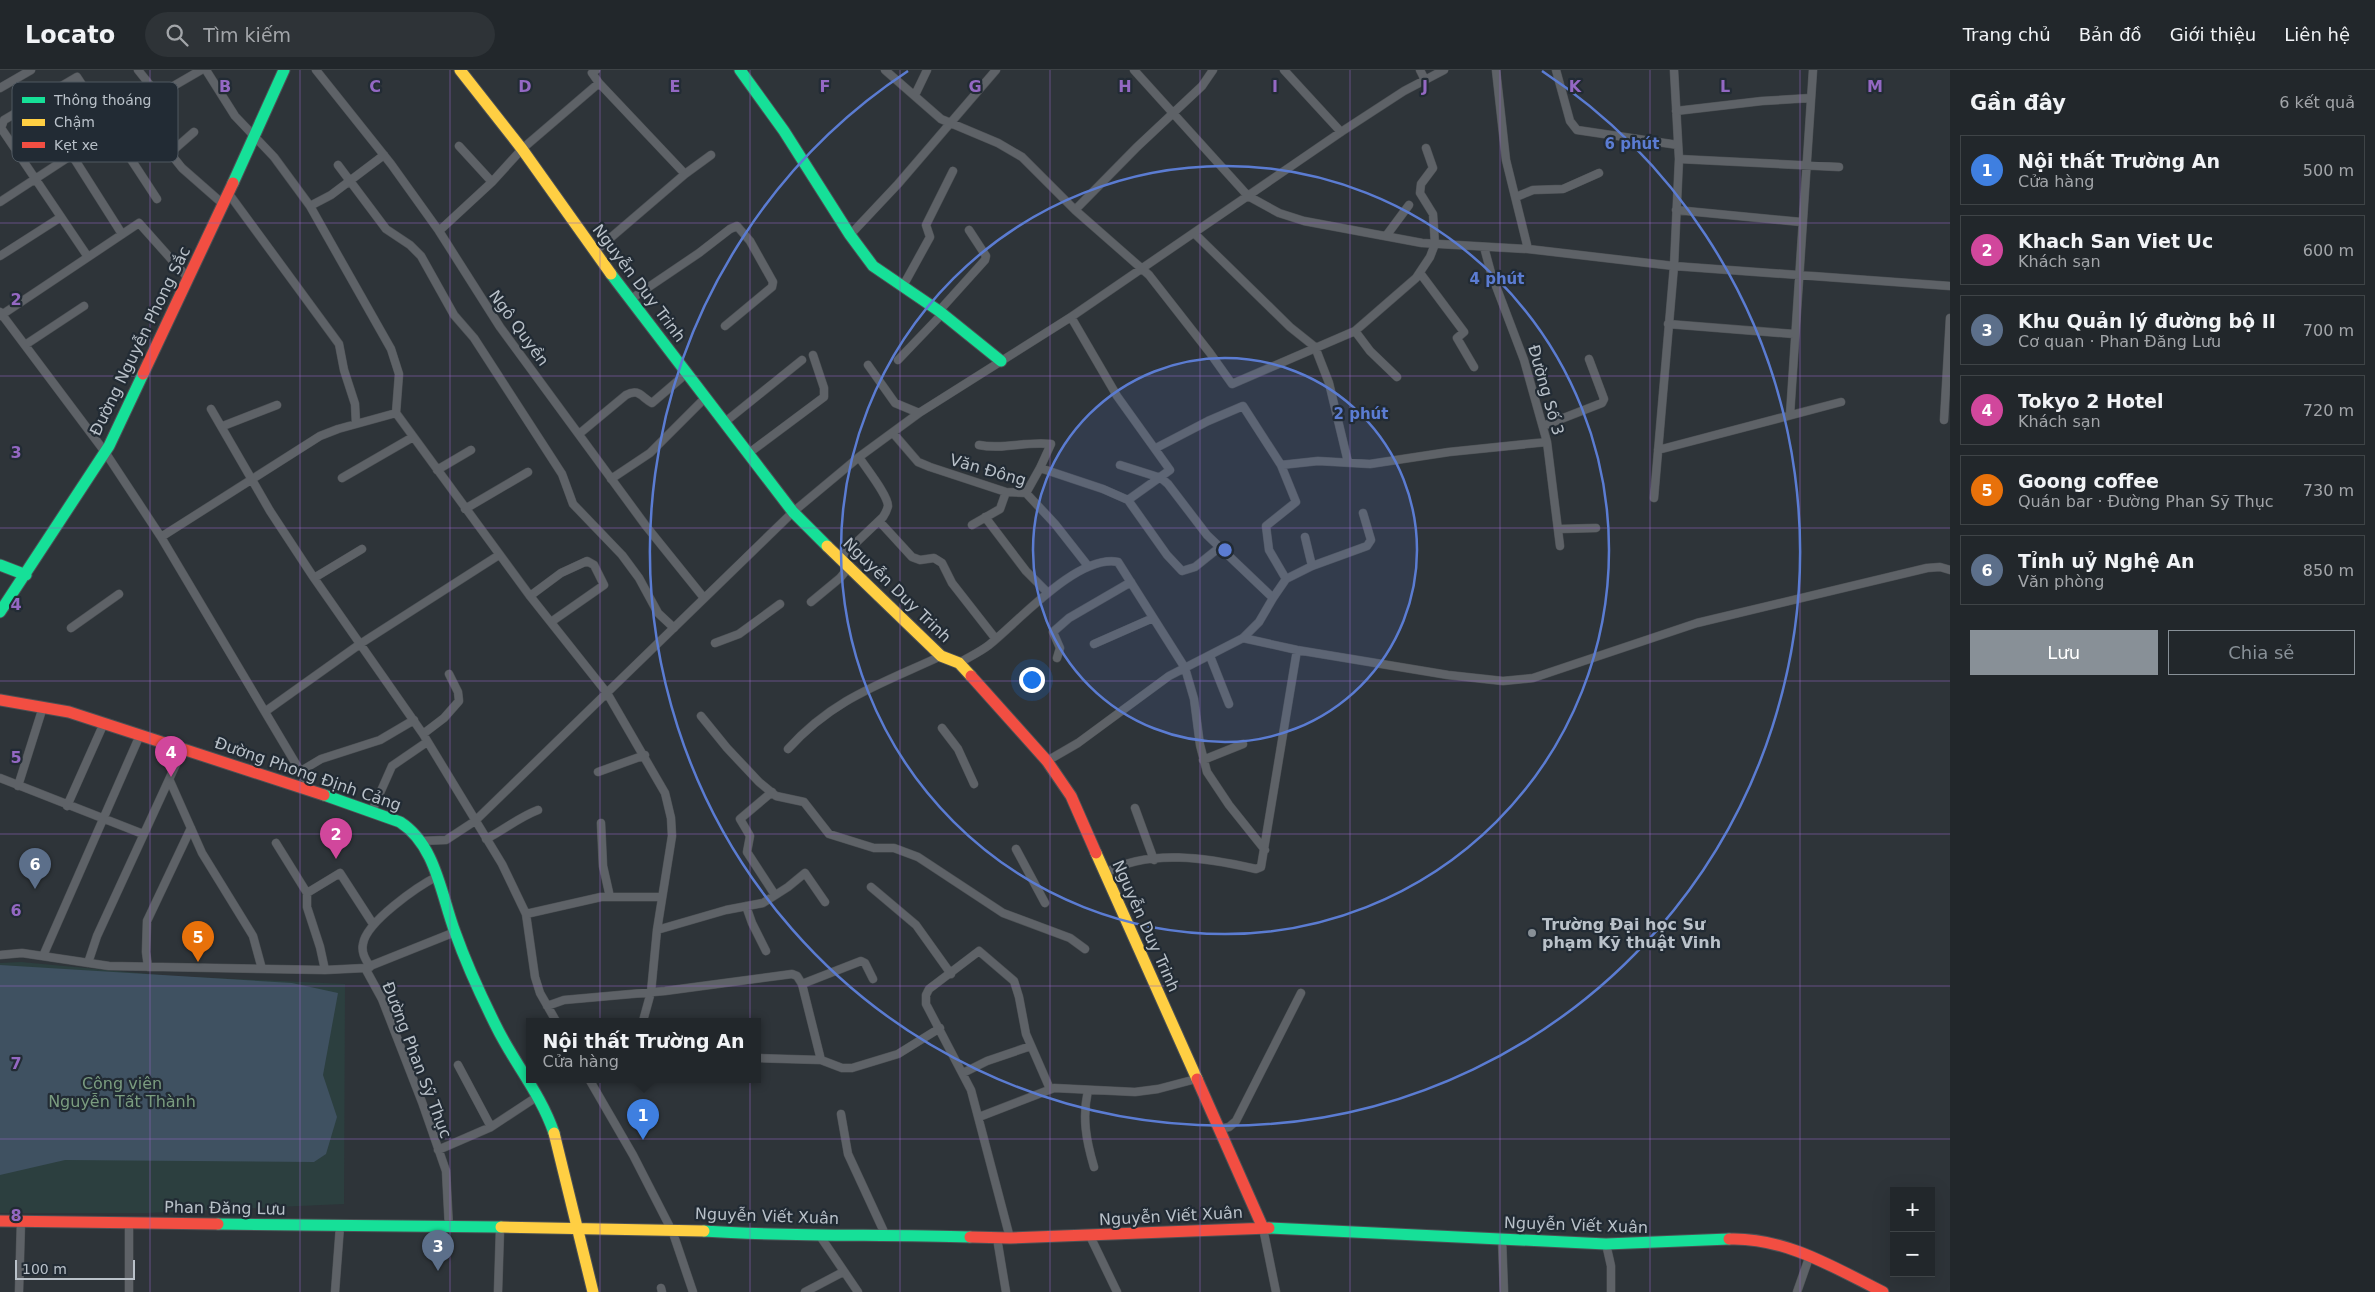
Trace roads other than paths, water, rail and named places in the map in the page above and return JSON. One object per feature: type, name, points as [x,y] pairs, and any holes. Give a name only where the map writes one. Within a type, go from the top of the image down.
[{"type":"street","points":[[138,70],[148,82]]},
{"type":"street","points":[[178,83],[201,70]]},
{"type":"street","points":[[206,70],[236,116],[274,157],[310,206],[391,349],[399,374],[396,413],[465,510],[607,693],[645,755],[665,793],[671,818],[672,836],[657,930],[650,992],[644,1018]]},
{"type":"street","name":"Đường Nguyễn Phong Sắc","points":[[0,612],[105,452],[255,138],[284,70]]},
{"type":"street","name":"Ngô Quyền","points":[[316,70],[384,155],[439,231],[482,301],[611,479],[704,598]]},
{"type":"street","name":"Nguyễn Duy Trinh","points":[[460,70],[522,148],[594,252],[749,452],[793,512],[941,656],[959,663],[1047,761],[1071,796],[1263,1228]]},
{"type":"street","points":[[596,70],[592,73],[599,83],[685,174]]},
{"type":"street","points":[[740,70],[799,154],[850,235],[873,266],[940,313],[1000,361]]},
{"type":"street","points":[[886,70],[941,118],[1010,149],[1022,157],[1075,210],[1149,275],[1232,384],[1354,331],[1420,273],[1430,257],[1435,244],[1433,214],[1420,193],[1421,184],[1433,168],[1426,148]]},
{"type":"street","points":[[915,95],[927,70]]},
{"type":"street","points":[[850,235],[951,124],[996,70]]},
{"type":"street","points":[[1134,70],[1248,196],[1279,213],[1304,221],[1435,244],[1528,249],[1674,266],[1950,286]]},
{"type":"street","points":[[1075,210],[1137,147],[1202,86],[1213,70]]},
{"type":"street","points":[[1284,70],[1341,132]]},
{"type":"street","points":[[1420,70],[1425,80]]},
{"type":"street","points":[[420,842],[446,840],[475,821],[793,512],[858,457],[919,413],[1071,317],[1341,132],[1404,91],[1444,70]]},
{"type":"street","points":[[1496,70],[1503,140],[1528,249]]},
{"type":"street","points":[[1556,70],[1564,93],[1570,121],[1577,130],[1678,145]]},
{"type":"street","points":[[1654,498],[1674,266],[1679,159],[1674,70]]},
{"type":"street","points":[[1790,415],[1801,222],[1807,166],[1813,70]]},
{"type":"street","points":[[0,88],[27,71]]},
{"type":"street","points":[[68,82],[77,77],[80,82]]},
{"type":"street","points":[[439,231],[492,182],[522,148],[599,83]]},
{"type":"street","points":[[1676,112],[1762,101],[1811,98]]},
{"type":"street","points":[[12,115],[4,120],[1,128],[12,146]]},
{"type":"street","points":[[178,146],[194,132]]},
{"type":"street","points":[[459,146],[492,182]]},
{"type":"street","points":[[310,206],[330,195],[384,155]]},
{"type":"street","points":[[594,252],[685,174],[711,155]]},
{"type":"street","points":[[1679,159],[1839,167]]},
{"type":"street","points":[[23,162],[88,257]]},
{"type":"street","points":[[0,202],[62,162]]},
{"type":"street","points":[[75,162],[122,234]]},
{"type":"street","points":[[132,162],[157,199]]},
{"type":"street","points":[[177,162],[182,168],[226,199],[339,344],[344,370],[355,404],[356,424]]},
{"type":"street","points":[[338,166],[386,229],[410,245],[421,256],[454,315],[474,338],[562,474],[573,504],[622,556],[639,578],[658,613],[674,628]]},
{"type":"street","points":[[903,286],[930,237],[926,225],[953,171]]},
{"type":"street","points":[[1516,197],[1533,190],[1563,189],[1599,174]]},
{"type":"street","points":[[1386,236],[1409,205]]},
{"type":"street","points":[[1676,210],[1801,222]]},
{"type":"street","points":[[0,256],[61,217]]},
{"type":"street","points":[[188,278],[139,222],[1,314],[105,452],[161,536],[313,792]]},
{"type":"street","points":[[631,300],[730,229],[737,226],[750,241],[772,282],[772,287],[725,326]]},
{"type":"street","points":[[898,360],[985,260],[986,256],[969,230]]},
{"type":"street","points":[[1194,233],[1216,252],[1290,327],[1315,347],[1329,383],[1348,462]]},
{"type":"street","name":"Đường Số 3","points":[[1484,247],[1491,273],[1522,353],[1543,426],[1547,442],[1560,546]]},
{"type":"street","points":[[1420,273],[1464,332],[1457,338],[1474,367]]},
{"type":"street","points":[[25,345],[84,306]]},
{"type":"street","points":[[1071,317],[1117,396],[1170,470],[1128,500]]},
{"type":"street","points":[[1944,420],[1950,318]]},
{"type":"street","points":[[1668,324],[1794,334]]},
{"type":"street","points":[[1354,331],[1370,351],[1397,377]]},
{"type":"street","points":[[749,452],[824,397],[824,388],[813,355]]},
{"type":"street","points":[[1543,426],[1602,404],[1604,399],[1589,359]]},
{"type":"street","points":[[725,422],[802,360]]},
{"type":"street","points":[[868,365],[895,404],[919,413]]},
{"type":"street","points":[[579,434],[631,392],[640,393],[652,403],[687,373]]},
{"type":"street","points":[[611,479],[650,453],[706,397]]},
{"type":"street","points":[[1658,450],[1841,402]]},
{"type":"street","points":[[223,426],[277,406]]},
{"type":"street","points":[[1156,448],[1208,421],[1243,406],[1281,465],[1296,502],[1266,526],[1269,550],[1286,579]]},
{"type":"street","points":[[212,409],[252,481],[314,578],[414,720],[512,882],[526,914],[535,976],[547,1006],[554,1018]]},
{"type":"street","points":[[161,536],[252,481],[320,436],[396,413]]},
{"type":"street","name":"Văn Đông","points":[[893,433],[918,462],[1006,492],[1026,493],[1055,524],[1088,566]]},
{"type":"street","points":[[342,478],[413,437]]},
{"type":"street","points":[[1281,465],[1318,460],[1370,464],[1449,452],[1547,442]]},
{"type":"street","points":[[979,445],[993,448],[1051,444],[1026,493]]},
{"type":"street","points":[[437,470],[471,450]]},
{"type":"street","points":[[840,558],[879,521],[888,508],[888,503],[858,457]]},
{"type":"street","points":[[1120,465],[1161,478],[1174,491],[1198,525],[1273,598]]},
{"type":"street","points":[[1040,468],[1103,488],[1128,500],[1167,555],[1182,571],[1196,567],[1220,547]]},
{"type":"street","points":[[465,510],[528,472]]},
{"type":"street","points":[[972,525],[1000,508],[1006,492]]},
{"type":"street","points":[[1047,761],[1078,743],[1168,676],[1243,638],[1259,622],[1286,579],[1312,566],[1367,546],[1371,540],[1363,513]]},
{"type":"street","points":[[986,517],[1026,571],[1048,593]]},
{"type":"street","points":[[879,521],[912,557],[920,560],[934,558],[942,564],[952,583],[995,638]]},
{"type":"street","points":[[1559,529],[1596,528]]},
{"type":"street","points":[[1305,537],[1312,566]]},
{"type":"street","points":[[314,578],[362,549]]},
{"type":"street","points":[[266,711],[360,644],[499,555]]},
{"type":"street","points":[[959,663],[989,645],[1048,593],[1088,566],[1111,560],[1118,562],[1185,668],[1194,699],[1203,760],[1212,782],[1248,832],[1265,850]]},
{"type":"street","points":[[530,596],[572,567],[587,561],[594,565],[604,585],[551,622]]},
{"type":"street","points":[[0,565],[26,575]]},
{"type":"street","points":[[811,602],[840,578],[849,567]]},
{"type":"street","points":[[1243,638],[1297,650],[1448,675],[1503,681],[1533,678],[1696,623],[1927,568],[1940,567],[1950,570]]},
{"type":"street","points":[[1057,658],[1060,648],[1053,632],[1069,618],[1131,582]]},
{"type":"street","points":[[71,628],[119,594]]},
{"type":"street","points":[[715,643],[739,634],[780,604]]},
{"type":"street","points":[[1094,644],[1153,618]]},
{"type":"street","points":[[1104,873],[1126,864],[1192,858],[1256,869],[1261,868],[1297,650]]},
{"type":"street","points":[[788,749],[800,736],[838,705],[941,656]]},
{"type":"street","points":[[1210,656],[1230,704]]},
{"type":"street","points":[[372,811],[392,766],[425,738],[459,701],[458,692],[449,674]]},
{"type":"street","name":"Đường Phong Định Cảng","points":[[0,700],[70,712],[372,811],[400,822],[411,829],[438,876],[456,932],[496,1027],[526,1076]]},
{"type":"street","points":[[18,786],[43,707]]},
{"type":"street","points":[[702,716],[727,748],[759,782],[776,796],[804,802],[829,834],[874,848],[894,848],[918,857],[1003,913],[1070,938],[1085,949]]},
{"type":"street","points":[[301,770],[321,759],[380,740],[414,720]]},
{"type":"street","points":[[67,806],[104,723]]},
{"type":"street","points":[[942,728],[958,749],[974,784]]},
{"type":"street","points":[[43,956],[140,735]]},
{"type":"street","points":[[1203,760],[1243,744]]},
{"type":"street","points":[[88,963],[97,936],[142,834],[170,781],[183,749]]},
{"type":"street","points":[[598,772],[645,755]]},
{"type":"street","points":[[0,778],[142,834]]},
{"type":"street","points":[[170,781],[219,883],[253,936],[262,969]]},
{"type":"street","points":[[772,792],[740,819],[750,836],[747,852],[776,896]]},
{"type":"street","points":[[1135,808],[1154,860]]},
{"type":"street","points":[[486,839],[505,829],[522,816],[538,810]]},
{"type":"street","points":[[601,823],[603,866],[610,897]]},
{"type":"street","points":[[148,967],[145,935],[149,914],[192,828]]},
{"type":"street","points":[[276,843],[307,893],[307,907],[318,939],[325,970]]},
{"type":"street","points":[[1016,849],[1045,904]]},
{"type":"street","points":[[657,930],[763,903],[776,896],[804,872],[825,902]]},
{"type":"street","points":[[307,893],[340,873],[373,924]]},
{"type":"street","points":[[438,876],[373,924],[362,945],[367,967],[456,932]]},
{"type":"street","points":[[871,887],[916,926],[951,974]]},
{"type":"street","points":[[526,914],[585,900],[610,897],[662,897]]},
{"type":"street","points":[[746,906],[752,924],[766,952]]},
{"type":"street","points":[[1010,1238],[971,1090],[926,1004],[926,995],[935,984],[951,974],[979,951],[1011,977],[1020,997],[1024,1028],[1050,1089]]},
{"type":"street","name":"Đường Phan Sỹ Thục","points":[[0,955],[22,953],[88,963],[148,967],[325,970],[367,967],[389,1016],[446,1171],[449,1228]]},
{"type":"street","points":[[802,984],[861,961],[865,963],[873,979]]},
{"type":"street","points":[[547,1006],[564,1000],[650,992],[786,974],[797,976],[802,984],[821,1060]]},
{"type":"street","points":[[1219,1129],[1229,1127],[1236,1121],[1300,996]]},
{"type":"street","points":[[761,1058],[821,1060],[842,1068],[869,1064],[898,1054],[940,1028]]},
{"type":"street","points":[[963,1073],[987,1060],[1031,1046]]},
{"type":"street","points":[[458,1065],[491,1127]]},
{"type":"street","points":[[979,1117],[1050,1089],[1060,1087],[1140,1092],[1196,1079]]},
{"type":"street","name":"Đường Phong Định Cảng","points":[[530,1083],[550,1122],[558,1147],[576,1228],[594,1292]]},
{"type":"street","points":[[591,1083],[633,1155],[671,1229],[692,1292]]},
{"type":"street","points":[[1088,1090],[1084,1114],[1085,1128],[1094,1167]]},
{"type":"street","points":[[438,1150],[491,1127],[538,1096]]},
{"type":"street","points":[[841,1114],[848,1154],[886,1234]]},
{"type":"street","name":"Phan Đăng Lưu","points":[[0,1221],[449,1228]]},
{"type":"street","points":[[19,1292],[20,1221]]},
{"type":"street","points":[[128,1292],[129,1223]]},
{"type":"street","points":[[335,1292],[340,1226]]},
{"type":"street","name":"Nguyễn Viết Xuân","points":[[449,1228],[671,1229],[820,1236],[886,1234],[997,1238],[1263,1228],[1606,1244],[1742,1239],[1774,1244],[1810,1255],[1883,1292]]},
{"type":"street","points":[[1263,1228],[1276,1292]]},
{"type":"street","points":[[498,1292],[500,1229]]},
{"type":"street","points":[[820,1236],[857,1292]]},
{"type":"street","points":[[1090,1236],[1118,1292]]},
{"type":"street","points":[[997,1238],[1006,1292]]},
{"type":"street","points":[[1502,1239],[1504,1292]]},
{"type":"street","points":[[1606,1244],[1611,1266],[1611,1292]]},
{"type":"street","points":[[1797,1292],[1810,1255]]},
{"type":"street","points":[[805,1292],[843,1272]]},
{"type":"water","name":"Công viên Nguyễn Tất Thành","points":[[0,965],[292,983],[338,993],[323,1075],[337,1117],[326,1154],[314,1162],[65,1160],[0,1175]]},
{"type":"place","name":"Tokyo 2 Hotel","points":[[171,777]]},
{"type":"place","name":"Khach San Viet Uc","points":[[336,859]]},
{"type":"place","name":"Tỉnh uỷ Nghệ An","points":[[35,889]]},
{"type":"place","name":"Trường Đại học Sư phạm Kỹ thuật Vinh","points":[[1532,933]]},
{"type":"place","name":"Goong coffee","points":[[198,962]]},
{"type":"place","name":"Nội thất Trường An","points":[[643,1140]]},
{"type":"place","name":"Khu Quản lý đường bộ II","points":[[438,1271]]}]
